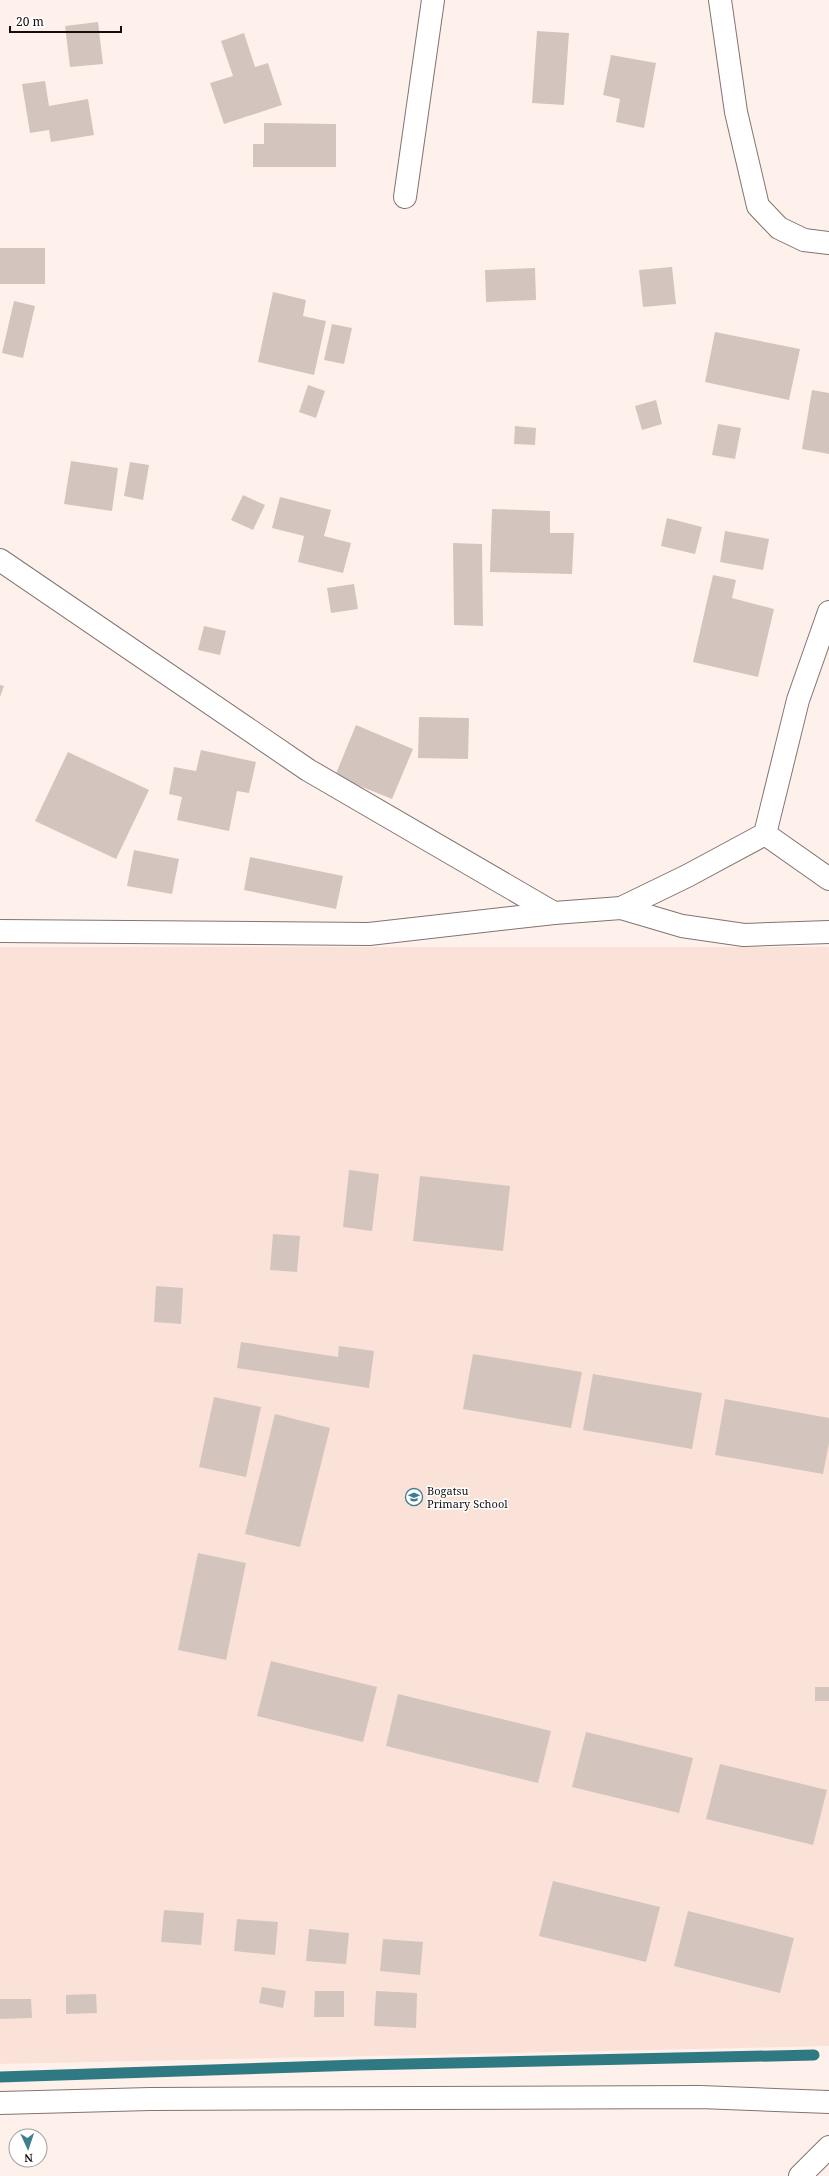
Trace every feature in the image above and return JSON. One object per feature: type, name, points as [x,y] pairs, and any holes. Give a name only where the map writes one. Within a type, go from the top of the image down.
[{"type":"street","points":[[405,197],[433,0]]},
{"type":"street","points":[[720,0],[736,112],[758,206],[779,228],[804,240],[829,243]]},
{"type":"street","points":[[0,560],[308,770],[554,913]]},
{"type":"street","points":[[621,908],[687,876],[765,834],[798,700],[829,612]]},
{"type":"street","points":[[765,834],[829,880]]},
{"type":"street","points":[[0,931],[369,934],[554,913],[621,908],[682,926],[744,935],[829,932]]},
{"type":"street","points":[[0,2103],[150,2099],[692,2097],[829,2102]]},
{"type":"street","points":[[800,2176],[829,2147]]},
{"type":"shaded area","name":"Bogatsu Primary School","points":[[0,947],[829,947],[829,2046],[0,2064]]},
{"type":"building","points":[[98,22],[103,64],[70,67],[65,26]]},
{"type":"building","points":[[537,31],[569,33],[564,105],[532,103]]},
{"type":"building","points":[[244,33],[255,67],[268,63],[282,105],[224,124],[210,83],[233,76],[221,41]]},
{"type":"building","points":[[611,55],[656,63],[644,128],[616,122],[620,99],[603,95]]},
{"type":"building","points":[[45,81],[49,106],[88,99],[94,135],[51,142],[49,130],[30,133],[22,84]]},
{"type":"building","points":[[264,123],[336,124],[336,167],[253,167],[253,144],[264,144]]},
{"type":"building","points":[[0,248],[45,248],[45,284],[0,284]]},
{"type":"building","points":[[672,267],[676,304],[643,307],[639,270]]},
{"type":"building","points":[[535,268],[536,300],[486,302],[485,270]]},
{"type":"building","points":[[273,292],[306,300],[303,316],[326,321],[314,375],[258,362]]},
{"type":"building","points":[[14,301],[35,306],[23,358],[2,353]]},
{"type":"building","points":[[332,324],[352,328],[344,364],[324,360]]},
{"type":"building","points":[[715,332],[800,349],[789,400],[705,382]]},
{"type":"building","points":[[308,385],[325,391],[316,418],[299,412]]},
{"type":"building","points":[[812,390],[829,393],[829,454],[802,449]]},
{"type":"building","points":[[656,400],[662,424],[642,430],[635,406]]},
{"type":"building","points":[[718,424],[741,428],[735,459],[712,455]]},
{"type":"building","points":[[515,426],[536,428],[535,445],[514,444]]},
{"type":"building","points":[[71,461],[118,468],[112,511],[64,504]]},
{"type":"building","points":[[130,462],[149,465],[143,500],[124,496]]},
{"type":"building","points":[[243,495],[265,505],[253,530],[231,520]]},
{"type":"building","points":[[280,497],[331,510],[324,536],[351,543],[343,573],[298,562],[304,536],[272,528]]},
{"type":"building","points":[[492,509],[550,511],[550,533],[574,533],[572,574],[490,572]]},
{"type":"building","points":[[667,518],[702,527],[695,554],[661,546]]},
{"type":"building","points":[[725,531],[769,539],[763,570],[720,562]]},
{"type":"building","points":[[453,543],[482,544],[483,626],[454,625]]},
{"type":"building","points":[[713,575],[736,580],[732,598],[774,609],[758,677],[693,662]]},
{"type":"building","points":[[354,584],[358,609],[331,613],[327,588]]},
{"type":"building","points":[[204,626],[226,631],[220,655],[198,650]]},
{"type":"building","points":[[0,685],[4,686],[0,697]]},
{"type":"building","points":[[419,717],[469,718],[468,759],[418,758]]},
{"type":"building","points":[[356,725],[413,749],[392,799],[335,776]]},
{"type":"building","points":[[201,750],[256,762],[249,793],[237,791],[229,831],[177,820],[182,797],[169,794],[174,767],[196,771]]},
{"type":"building","points":[[68,752],[149,790],[116,859],[35,821]]},
{"type":"building","points":[[134,850],[179,859],[172,894],[127,886]]},
{"type":"building","points":[[250,857],[343,876],[336,909],[244,890]]},
{"type":"building","points":[[349,1170],[379,1174],[372,1231],[343,1227]]},
{"type":"building","points":[[420,1176],[510,1186],[503,1251],[413,1241]]},
{"type":"building","points":[[273,1234],[300,1236],[297,1272],[270,1270]]},
{"type":"building","points":[[156,1286],[183,1288],[181,1324],[154,1322]]},
{"type":"building","points":[[241,1342],[338,1357],[339,1346],[374,1351],[369,1388],[237,1368]]},
{"type":"building","points":[[473,1354],[582,1372],[571,1428],[463,1409]]},
{"type":"building","points":[[593,1374],[702,1393],[692,1449],[583,1430]]},
{"type":"building","points":[[214,1397],[261,1407],[246,1477],[199,1467]]},
{"type":"building","points":[[725,1399],[829,1418],[829,1443],[823,1474],[715,1455]]},
{"type":"building","points":[[275,1414],[330,1428],[300,1547],[245,1534]]},
{"type":"building","points":[[198,1553],[246,1563],[226,1660],[178,1650]]},
{"type":"building","points":[[271,1661],[377,1687],[363,1742],[257,1716]]},
{"type":"building","points":[[815,1687],[829,1687],[829,1701],[815,1701]]},
{"type":"building","points":[[398,1694],[551,1731],[538,1783],[386,1746]]},
{"type":"building","points":[[586,1732],[693,1758],[679,1813],[572,1787]]},
{"type":"building","points":[[720,1764],[827,1790],[813,1845],[706,1819]]},
{"type":"building","points":[[553,1881],[660,1907],[646,1962],[539,1936]]},
{"type":"building","points":[[164,1910],[204,1913],[201,1945],[161,1942]]},
{"type":"building","points":[[688,1911],[794,1938],[780,1993],[674,1966]]},
{"type":"building","points":[[237,1919],[278,1922],[275,1955],[234,1951]]},
{"type":"building","points":[[309,1929],[349,1933],[346,1964],[306,1961]]},
{"type":"building","points":[[383,1939],[423,1942],[420,1975],[380,1971]]},
{"type":"building","points":[[262,1987],[286,1991],[283,2008],[259,2003]]},
{"type":"building","points":[[315,1991],[344,1991],[344,2017],[314,2017]]},
{"type":"building","points":[[376,1991],[417,1993],[416,2028],[374,2026]]},
{"type":"building","points":[[96,1994],[97,2013],[66,2014],[66,1995]]},
{"type":"building","points":[[0,1999],[31,1999],[32,2018],[0,2019]]},
{"type":"waterway","points":[[0,2077],[359,2065],[814,2055]]},
{"type":"place","name":"Bogatsu Primary School","points":[[414,1497]]}]
